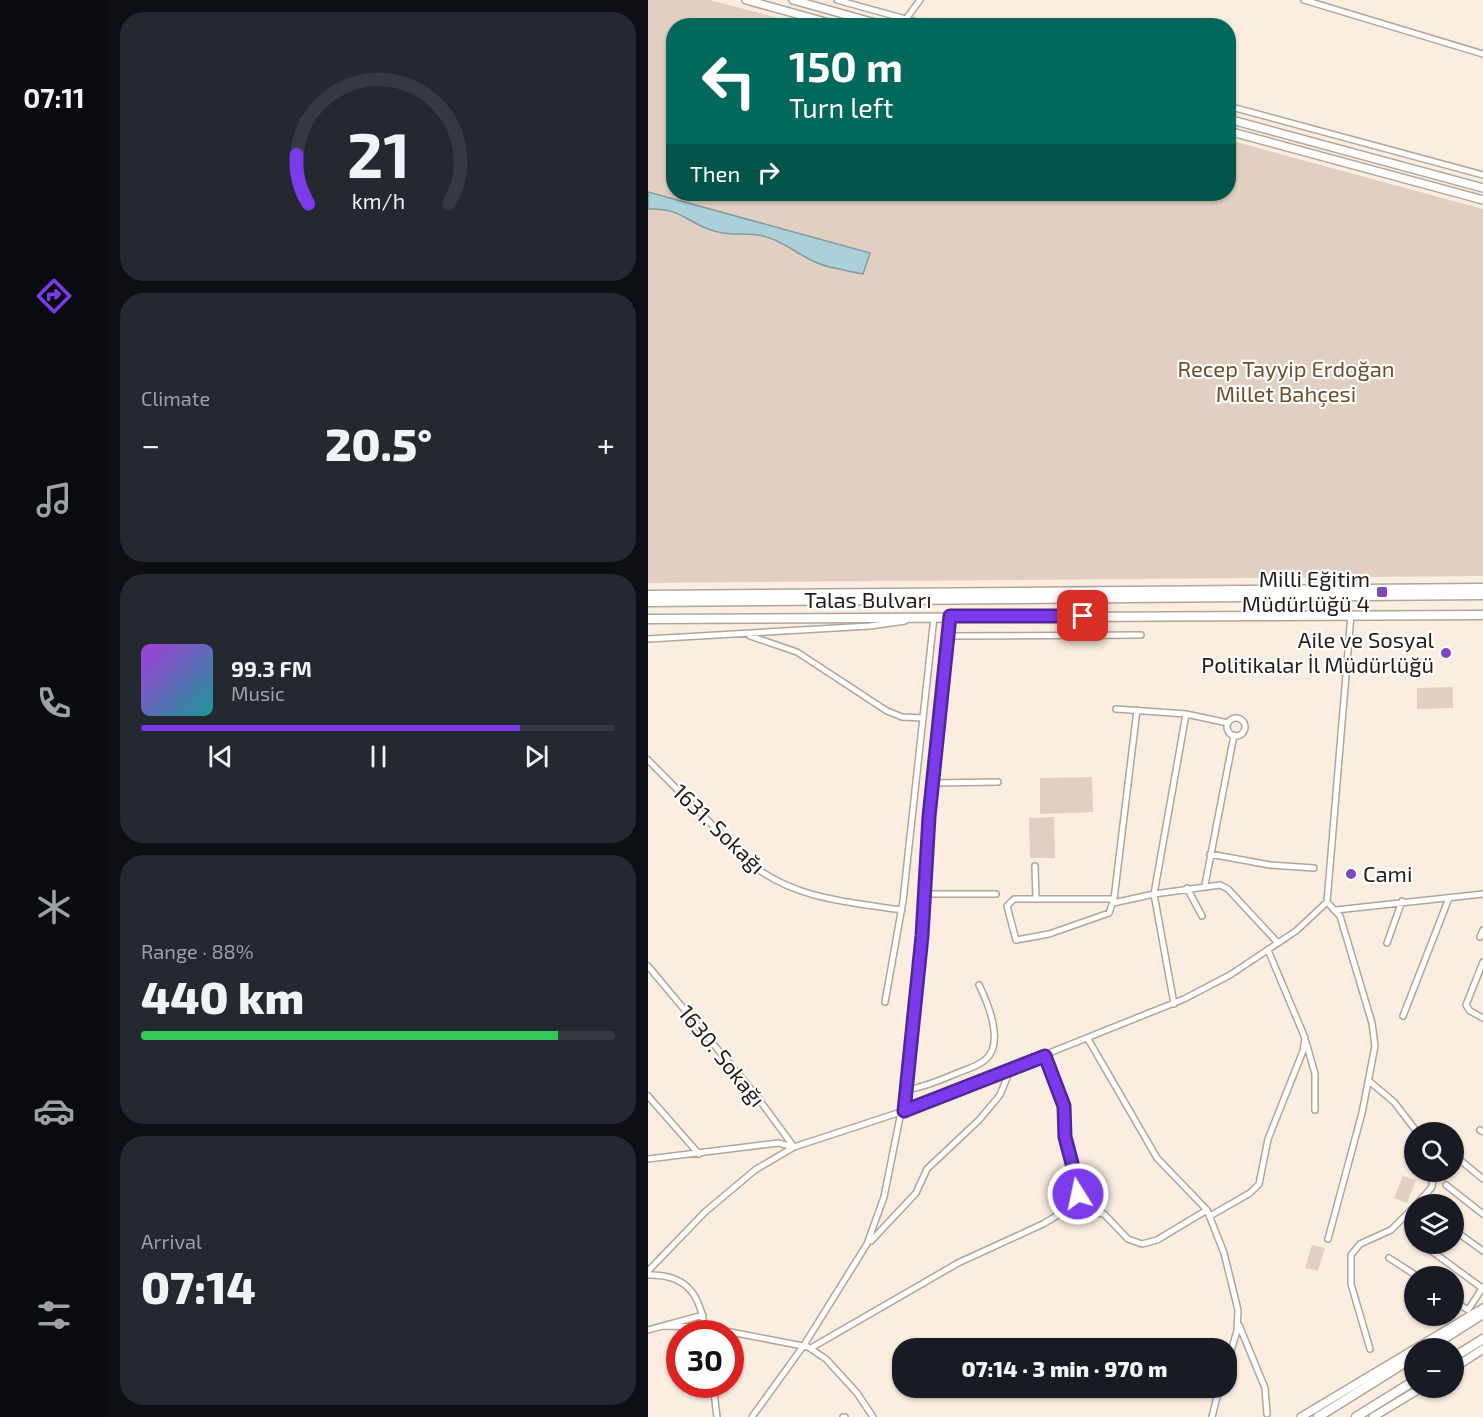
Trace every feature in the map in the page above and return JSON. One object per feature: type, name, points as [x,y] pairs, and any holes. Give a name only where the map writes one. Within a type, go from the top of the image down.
[{"type":"main road","points":[[648,595],[1483,588]]},
{"type":"main road","name":"Talas Bulvarı","points":[[648,602],[1483,595]]},
{"type":"main road","name":"Talas Bulvarı","points":[[648,619],[1483,615]]},
{"type":"main road","points":[[1445,1338],[1483,1314]]},
{"type":"main road","points":[[1464,1351],[1483,1339]]},
{"type":"main road","points":[[1318,1417],[1404,1363]]},
{"type":"main road","points":[[1356,1417],[1404,1387]]},
{"type":"street","points":[[746,0],[811,18]]},
{"type":"street","points":[[793,0],[857,18]]},
{"type":"street","points":[[837,0],[902,18]]},
{"type":"street","points":[[907,18],[920,0]]},
{"type":"street","points":[[1304,0],[1483,54]]},
{"type":"street","points":[[1236,108],[1483,175]]},
{"type":"street","points":[[1236,121],[1483,188]]},
{"type":"street","points":[[1236,133],[1483,200]]},
{"type":"street","points":[[648,1273],[705,1212],[755,1170],[794,1147],[902,1111],[1174,1004],[1215,984],[1310,921],[1327,902],[1351,614]]},
{"type":"street","points":[[867,1244],[884,1197],[906,1090],[950,616]]},
{"type":"street","points":[[648,639],[870,626],[934,617],[902,910],[885,1002]]},
{"type":"street","points":[[746,635],[797,652],[887,711],[902,717],[923,718]]},
{"type":"street","points":[[948,636],[1142,635]]},
{"type":"street","points":[[1116,709],[1186,714],[1228,723],[1235,718],[1244,724],[1243,732],[1234,735]]},
{"type":"street","points":[[1137,710],[1113,901],[1109,913],[1049,934],[1016,940],[1008,904],[1012,899],[1113,901],[1215,884],[1228,889],[1278,943]]},
{"type":"street","points":[[1174,1004],[1154,894],[1186,714]]},
{"type":"street","points":[[1228,723],[1228,731],[1234,735]]},
{"type":"street","points":[[1205,885],[1234,735]]},
{"type":"street","name":"1631. Sokağı","points":[[648,760],[751,864],[770,878],[818,897],[902,910]]},
{"type":"street","points":[[933,783],[998,782]]},
{"type":"street","points":[[1210,854],[1270,865],[1314,868]]},
{"type":"street","points":[[1035,866],[1036,899]]},
{"type":"street","points":[[1187,888],[1202,916]]},
{"type":"street","points":[[924,894],[996,894]]},
{"type":"street","points":[[1336,910],[1483,894]]},
{"type":"street","points":[[1403,1016],[1449,898]]},
{"type":"street","points":[[1327,902],[1336,910],[1374,1031],[1374,1053],[1369,1081],[1328,1239]]},
{"type":"street","points":[[1387,943],[1402,902]]},
{"type":"street","points":[[1480,937],[1483,930]]},
{"type":"street","points":[[1268,950],[1305,1038],[1315,1074],[1315,1110]]},
{"type":"street","points":[[1483,962],[1466,1005],[1470,1011],[1483,1018]]},
{"type":"street","name":"1630. Sokağı","points":[[648,966],[754,1094],[794,1147]]},
{"type":"street","points":[[906,1090],[923,1088],[981,1063],[990,1055],[993,1047],[992,1021],[979,985]]},
{"type":"street","points":[[1070,1209],[1104,1214],[1128,1239],[1142,1244],[1157,1240],[1250,1193],[1259,1184],[1268,1139],[1302,1056],[1305,1038]]},
{"type":"street","points":[[1088,1039],[1157,1158],[1209,1213],[1229,1272],[1238,1324],[1267,1394],[1267,1414]]},
{"type":"street","points":[[811,1348],[958,1263],[1070,1209],[1077,1198],[1078,1186],[1065,1137],[1064,1106],[1045,1056]]},
{"type":"street","points":[[752,1417],[804,1345],[867,1244],[916,1193],[927,1169],[979,1120],[1000,1095],[1010,1070]]},
{"type":"street","points":[[1369,1081],[1394,1102],[1409,1122]]},
{"type":"street","points":[[648,1096],[699,1154]]},
{"type":"street","points":[[648,1159],[778,1143],[794,1147]]},
{"type":"street","points":[[1464,1163],[1483,1179]]},
{"type":"street","points":[[1446,1185],[1483,1214]]},
{"type":"street","points":[[1370,1349],[1351,1284],[1351,1255],[1360,1244],[1390,1230],[1404,1217]]},
{"type":"street","points":[[1464,1237],[1483,1251]]},
{"type":"street","points":[[1436,1254],[1483,1287],[1468,1310],[1464,1307]]},
{"type":"street","points":[[1389,1258],[1404,1268]]},
{"type":"street","points":[[648,1273],[665,1276],[690,1288],[699,1300],[704,1320]]},
{"type":"street","points":[[1301,1417],[1483,1308]]},
{"type":"street","points":[[648,1330],[703,1315]]},
{"type":"street","points":[[1234,1338],[1238,1324]]},
{"type":"street","points":[[744,1336],[811,1348],[834,1367],[873,1417]]},
{"type":"street","points":[[1464,1361],[1483,1349]]},
{"type":"street","points":[[715,1398],[717,1417]]},
{"type":"street","points":[[1212,1417],[1217,1398]]},
{"type":"street","points":[[1373,1417],[1404,1398]]},
{"type":"green space","name":"Recep Tayyip Erdoğan Millet Bahçesi","points":[[648,0],[710,0],[778,18],[666,18],[666,201],[1236,201],[1236,142],[1483,209],[1483,576],[648,583]]},
{"type":"green space","points":[[1453,687],[1453,708],[1417,709],[1417,688]]},
{"type":"green space","points":[[1092,777],[1093,812],[1040,814],[1040,778]]},
{"type":"green space","points":[[1054,817],[1055,858],[1030,858],[1029,818]]},
{"type":"green space","points":[[1403,1176],[1404,1182],[1415,1182],[1411,1194],[1404,1194],[1404,1202],[1394,1198]]},
{"type":"green space","points":[[1312,1245],[1325,1248],[1318,1271],[1305,1268]]},
{"type":"water","points":[[648,192],[666,197],[666,201],[681,201],[870,253],[863,274],[828,267],[769,238],[715,231],[674,212],[648,209]]},
{"type":"place","name":"Milli Eğitim Müdürlüğü 4","points":[[1382,592]]},
{"type":"place","name":"Aile ve Sosyal Politikalar İl Müdürlüğü","points":[[1446,653]]},
{"type":"place","name":"Cami","points":[[1351,874]]},
{"type":"route","points":[[1078,1194],[1065,1137],[1064,1106],[1045,1056],[904,1111],[922,936],[929,817],[950,616],[1083,616]]}]
